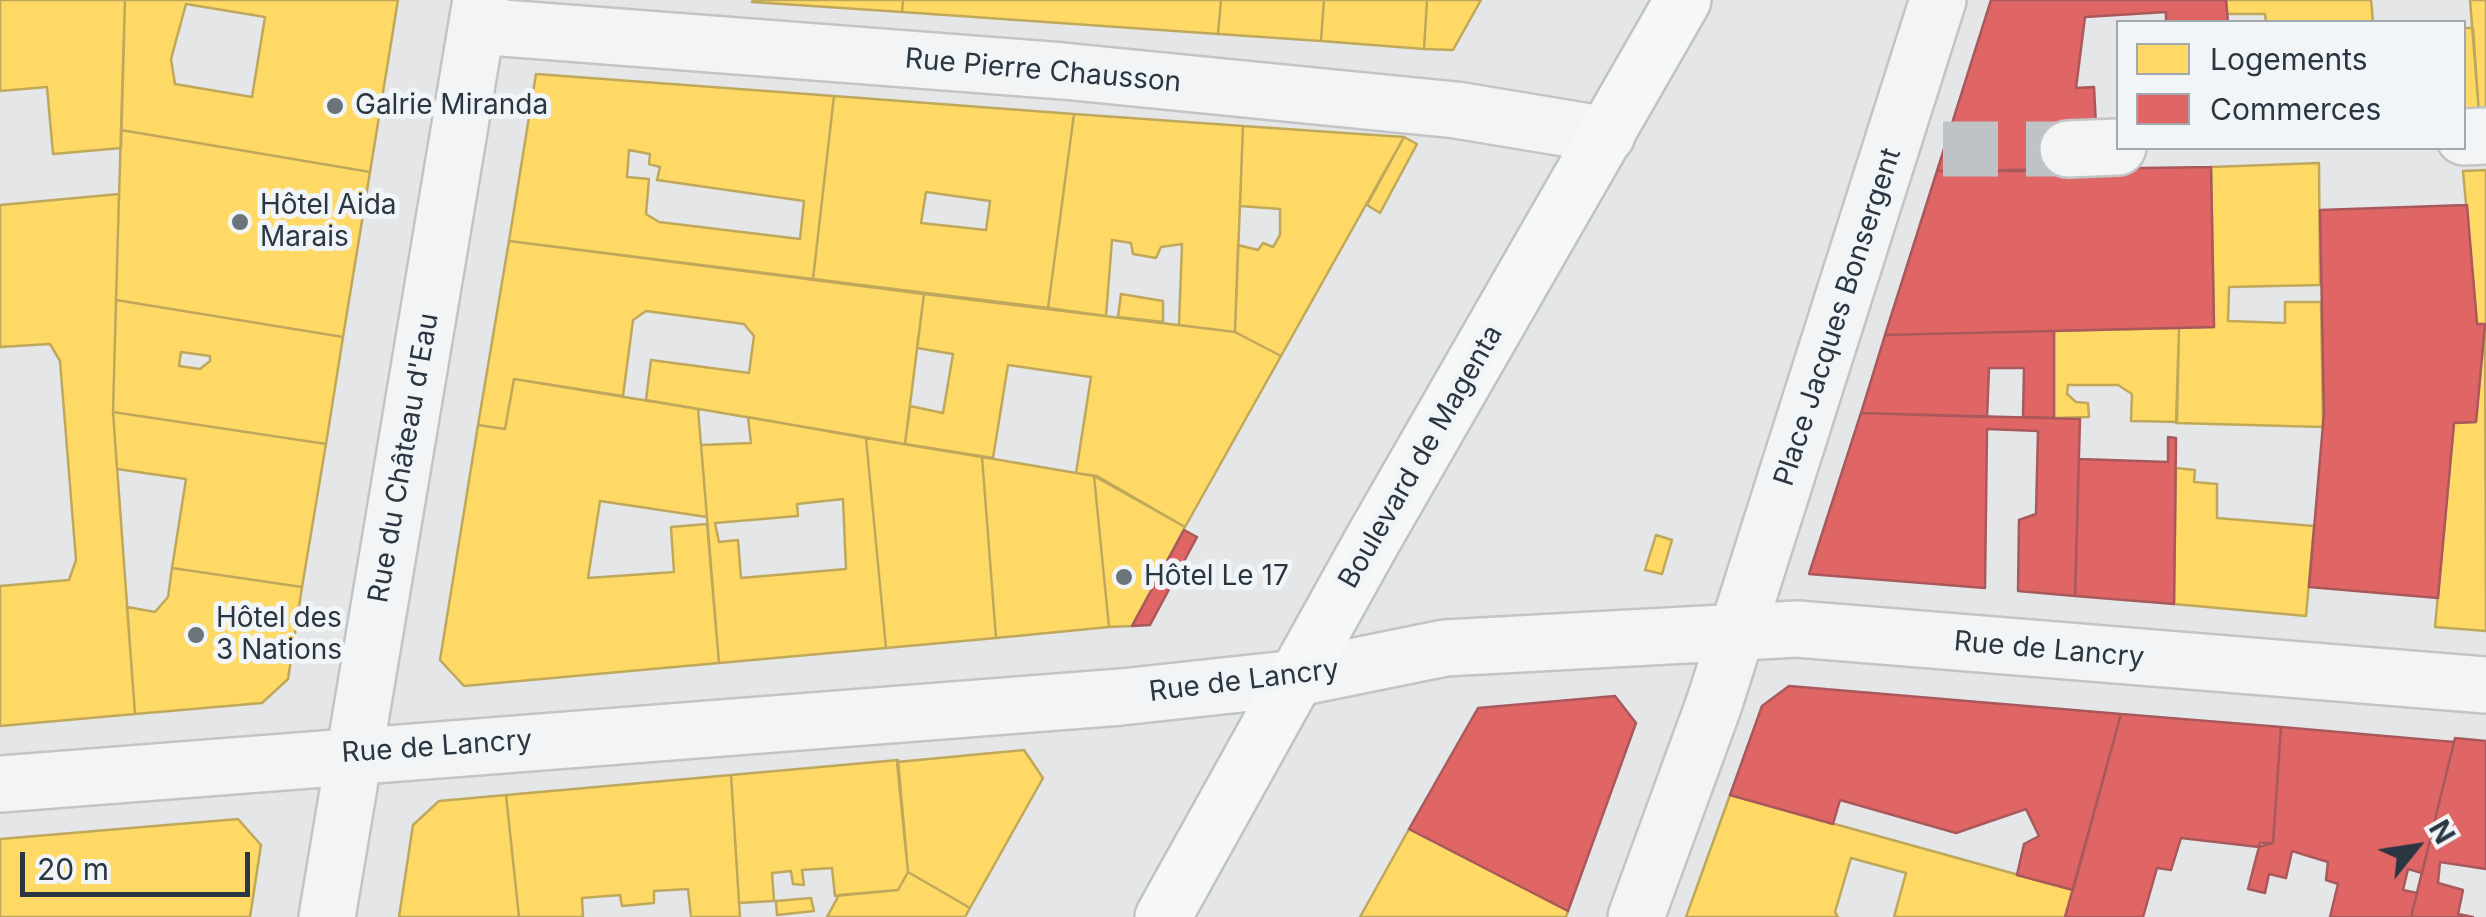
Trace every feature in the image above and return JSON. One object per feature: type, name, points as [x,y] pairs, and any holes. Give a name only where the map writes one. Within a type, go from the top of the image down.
[{"type":"main road","name":"Boulevard de Magenta","points":[[1163,917],[1683,0]]},
{"type":"street","name":"Place Jacques Bonsergent","points":[[1636,917],[1714,704],[1734,632],[1918,150],[1938,0]]},
{"type":"street","name":"Rue Pierre Chausson","points":[[479,13],[1456,110],[1607,135]]},
{"type":"street","name":"Rue du Château d'Eau","points":[[328,917],[479,13]]},
{"type":"street","name":"Rue de Lancry","points":[[0,784],[355,753],[1121,696],[1297,678],[1445,648],[1797,629],[2486,685]]},
{"type":"building: Logements","points":[[0,0],[125,0],[121,148],[53,154],[47,87],[0,91]]},
{"type":"building: Logements","points":[[125,0],[398,0],[370,172],[121,130]],"holes":[[[186,4],[265,17],[252,97],[175,84],[171,59]]]},
{"type":"building: Logements","points":[[753,0],[903,0],[902,12],[752,2]]},
{"type":"building: Logements","points":[[903,0],[1221,0],[1218,34],[902,12]]},
{"type":"building: Logements","points":[[1221,0],[1324,0],[1321,41],[1218,34]]},
{"type":"building: Logements","points":[[1324,0],[1427,0],[1424,49],[1321,41]]},
{"type":"building: Logements","points":[[1427,0],[1481,0],[1453,50],[1424,49]]},
{"type":"building: Logements","points":[[2226,0],[2371,0],[2373,20],[2266,20],[2265,14],[2227,14]]},
{"type":"building: Logements","points":[[2470,0],[2486,0],[2486,114],[2479,114]]},
{"type":"building: Logements","points":[[2466,28],[2473,28],[2479,114],[2466,115]]},
{"type":"building: Logements","points":[[536,74],[834,96],[813,279],[509,241]],"holes":[[[629,150],[650,154],[649,164],[660,167],[657,180],[804,201],[800,239],[659,222],[646,214],[649,179],[627,177]]]},
{"type":"building: Logements","points":[[834,96],[1074,114],[1048,308],[813,279]],"holes":[[[926,192],[990,201],[986,230],[921,223]]]},
{"type":"building: Logements","points":[[1074,114],[1243,126],[1235,332],[1179,325],[1182,244],[1161,247],[1156,258],[1133,254],[1131,243],[1112,240],[1106,316],[1048,308]]},
{"type":"building: Logements","points":[[1243,126],[1404,137],[1281,356],[1235,332],[1238,245],[1258,250],[1263,243],[1273,247],[1280,235],[1280,209],[1240,206]]},
{"type":"building: Logements","name":"Hôtel Aida Marais","points":[[121,130],[370,172],[343,337],[116,300]]},
{"type":"building: Logements","points":[[1404,137],[1417,144],[1380,213],[1367,205]]},
{"type":"building: Logements","points":[[2319,163],[2320,285],[2229,287],[2228,321],[2285,323],[2285,302],[2321,302],[2323,427],[2176,423],[2179,328],[2214,327],[2211,167]]},
{"type":"building: Logements","points":[[2486,170],[2486,324],[2477,324],[2463,171]]},
{"type":"building: Logements","points":[[119,194],[113,412],[135,714],[0,726],[0,586],[69,580],[76,560],[60,361],[50,344],[0,347],[0,205]]},
{"type":"building: Logements","points":[[509,241],[924,294],[905,444],[646,400],[651,360],[749,373],[754,336],[744,324],[646,311],[633,320],[623,396],[514,379],[505,429],[478,425]]},
{"type":"building: Logements","points":[[924,294],[1235,332],[1281,356],[1185,527],[1097,476],[1076,473],[1091,377],[1008,365],[993,458],[905,444],[910,406],[943,413],[953,354],[917,348]]},
{"type":"building: Logements","points":[[1121,294],[1163,301],[1163,322],[1118,317]]},
{"type":"building: Logements","points":[[116,300],[343,337],[326,444],[113,412]],"holes":[[[181,352],[210,356],[210,361],[200,369],[179,366]]]},
{"type":"building: Logements","points":[[2485,324],[2486,631],[2435,627],[2454,423],[2476,422]]},
{"type":"building: Logements","points":[[2179,328],[2177,422],[2131,421],[2132,394],[2118,385],[2068,385],[2067,394],[2076,402],[2088,403],[2089,417],[2054,418],[2054,331]]},
{"type":"building: Logements","points":[[514,379],[698,409],[707,517],[600,501],[588,578],[674,572],[671,527],[707,524],[719,663],[464,686],[440,660],[478,425],[505,429]]},
{"type":"building: Logements","points":[[113,412],[326,444],[302,587],[172,568],[186,479],[117,469]]},
{"type":"building: Logements","points":[[748,417],[866,438],[886,648],[719,663],[701,445],[751,443]],"holes":[[[843,499],[846,569],[741,578],[738,540],[719,542],[715,523],[798,516],[797,504]]]},
{"type":"building: Logements","points":[[866,438],[982,457],[996,638],[886,648]]},
{"type":"building: Logements","points":[[982,457],[1094,476],[1109,627],[996,638]]},
{"type":"building: Logements","points":[[2176,468],[2195,470],[2194,482],[2217,484],[2217,518],[2314,526],[2306,616],[2174,604]]},
{"type":"building: Logements","points":[[1094,476],[1185,527],[1132,626],[1109,627]]},
{"type":"building: Logements","points":[[1656,535],[1672,540],[1662,574],[1645,570]]},
{"type":"building: Logements","points":[[172,568],[302,587],[288,679],[262,703],[135,714],[127,607],[155,612],[168,597]]},
{"type":"building: Logements","points":[[1024,750],[1043,778],[970,908],[908,872],[897,762]]},
{"type":"building: Logements","points":[[898,760],[908,872],[898,890],[835,896],[832,868],[802,870],[804,885],[793,884],[791,871],[772,873],[774,901],[739,903],[731,775]]},
{"type":"building: Logements","points":[[731,775],[740,917],[691,917],[688,889],[654,891],[654,903],[622,906],[620,895],[582,898],[583,917],[519,917],[506,795]]},
{"type":"building: Logements","points":[[506,795],[519,917],[399,917],[413,825],[439,801]]},
{"type":"building: Logements","points":[[1730,795],[2073,890],[2065,917],[1894,917],[1906,873],[1851,858],[1835,912],[1838,917],[1686,917]]},
{"type":"building: Logements","points":[[238,819],[261,845],[250,917],[0,917],[0,839]]},
{"type":"building: Logements","points":[[1409,829],[1568,911],[1566,917],[1360,917]]},
{"type":"building: Logements","points":[[908,872],[970,908],[965,917],[827,917],[839,895],[898,890]]},
{"type":"building: Logements","points":[[811,898],[814,911],[777,915],[776,901]]},
{"type":"building: Commerces","points":[[1991,0],[2226,0],[2228,20],[2166,20],[2166,12],[2085,17],[2076,88],[2094,87],[2096,126],[2065,171],[1937,171]]},
{"type":"building: Commerces","points":[[2211,167],[2214,327],[1885,335],[1937,171]]},
{"type":"building: Commerces","points":[[2467,205],[2477,324],[2485,324],[2476,422],[2454,423],[2438,598],[2309,587],[2324,413],[2320,210]]},
{"type":"building: Commerces","points":[[2054,331],[2054,418],[2023,417],[2024,368],[1989,368],[1987,417],[1861,413],[1885,335]]},
{"type":"building: Commerces","points":[[1861,413],[2080,419],[2075,596],[2018,591],[2019,520],[2036,514],[2038,431],[1987,429],[1985,588],[1809,574]]},
{"type":"building: Commerces","points":[[2168,437],[2176,438],[2174,604],[2075,596],[2079,459],[2168,462]]},
{"type":"building: Commerces","points":[[1184,530],[1197,537],[1150,625],[1132,626]]},
{"type":"building: Commerces","points":[[1789,686],[2121,714],[2073,890],[2017,875],[2024,844],[2039,836],[2026,809],[1956,833],[1840,800],[1833,824],[1730,795],[1762,706]]},
{"type":"building: Commerces","points":[[1615,696],[1636,723],[1568,911],[1409,829],[1478,708]]},
{"type":"building: Commerces","points":[[2121,714],[2281,727],[2273,843],[2259,847],[2181,838],[2171,870],[2157,868],[2143,917],[2065,917]]},
{"type":"building: Commerces","points":[[2281,727],[2454,742],[2422,873],[2408,869],[2403,890],[2417,893],[2411,917],[2330,917],[2338,884],[2326,880],[2328,862],[2292,851],[2286,878],[2269,874],[2265,893],[2248,889],[2260,843],[2273,843]]},
{"type":"building: Commerces","points":[[2455,738],[2486,741],[2486,869],[2440,862],[2438,883],[2463,890],[2458,914],[2473,917],[2411,917]]},
{"type":"tunnel","points":[[1943,149],[2068,149]]},
{"type":"place","name":"Galrie Miranda","points":[[335,106]]},
{"type":"place","name":"Hôtel Aida Marais","points":[[240,222]]},
{"type":"place","name":"Hôtel Le 17","points":[[1124,577]]},
{"type":"place","name":"Hôtel des 3 Nations","points":[[196,635]]}]
